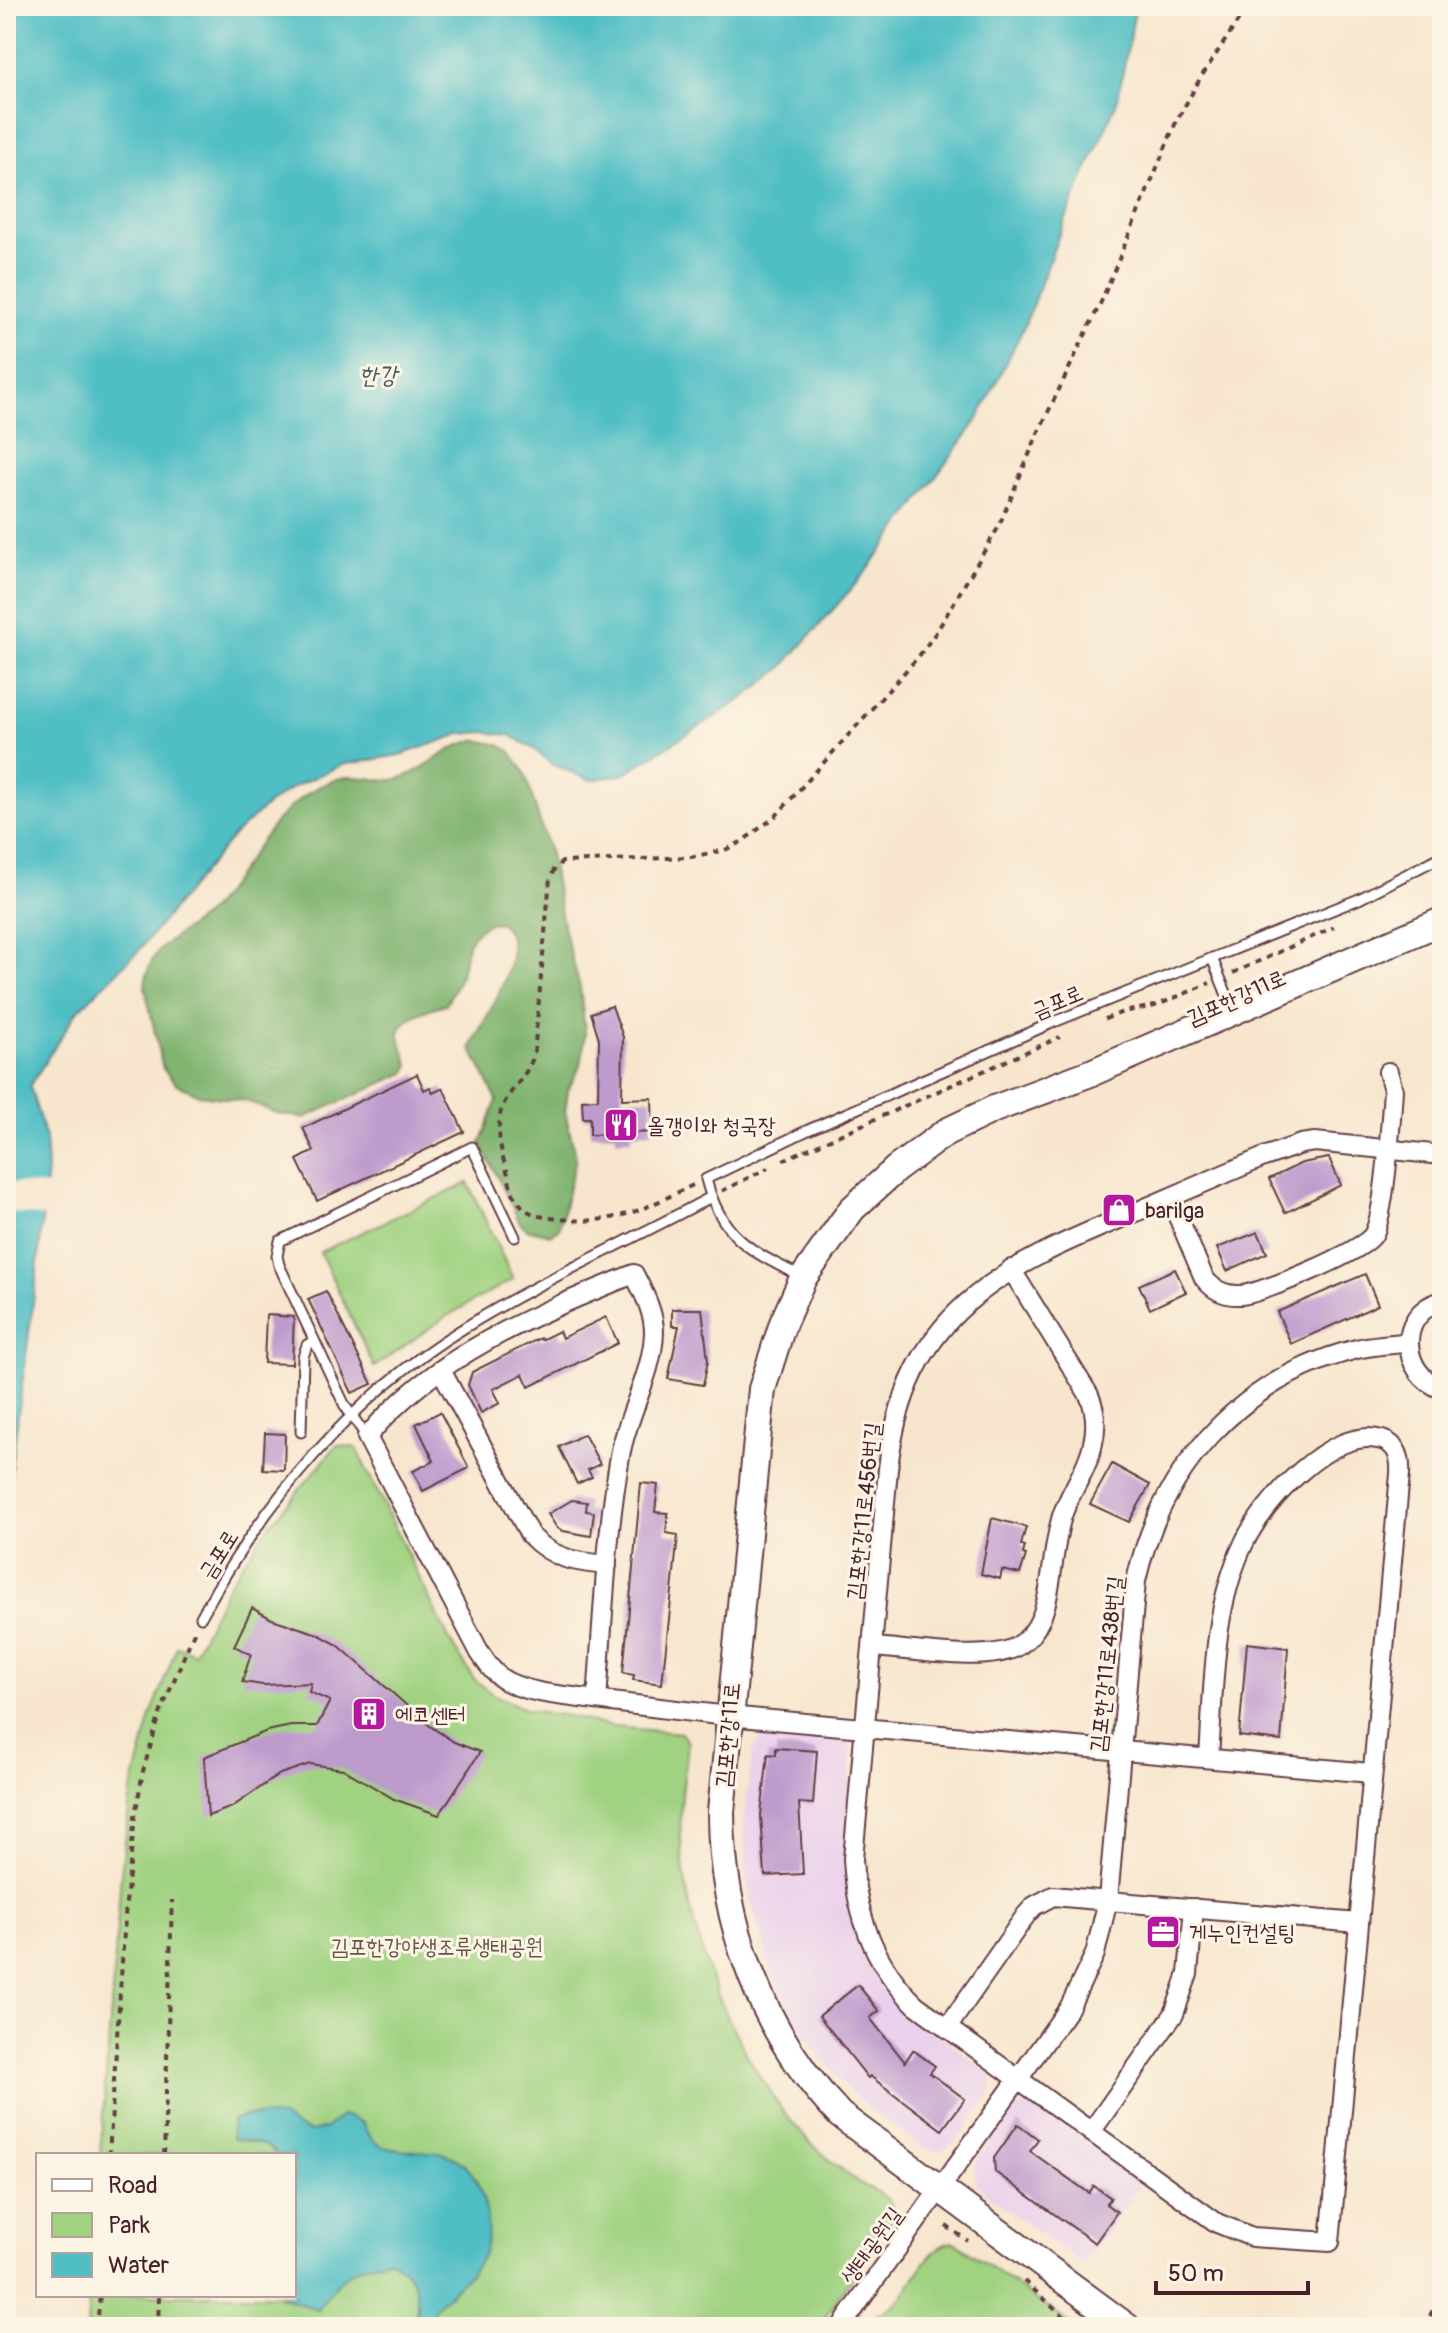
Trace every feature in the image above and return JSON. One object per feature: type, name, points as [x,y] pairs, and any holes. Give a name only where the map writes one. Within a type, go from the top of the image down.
[{"type":"main road","name":"김포한강11로","points":[[1127,2327],[840,2115],[822,2096],[785,2044],[752,1980],[734,1921],[722,1857],[721,1812],[762,1389],[783,1323],[803,1278],[852,1209],[896,1169],[946,1132],[1033,1093],[1224,989],[1441,920]]},
{"type":"main road","name":"김포한강11로","points":[[1033,1093],[1093,1072],[1441,920]]},
{"type":"street","points":[[1170,1198],[1199,1268],[1211,1286],[1228,1295],[1250,1294],[1367,1243],[1377,1226],[1393,1090],[1388,1072]]},
{"type":"street","name":"김포한강11로456번길","points":[[947,2028],[916,2005],[893,1980],[872,1945],[857,1896],[853,1859],[888,1469],[899,1409],[917,1368],[944,1326],[973,1296],[1011,1269],[1063,1242],[1264,1157],[1301,1144],[1327,1142],[1442,1155]]},
{"type":"street","points":[[873,1647],[971,1655],[996,1654],[1028,1638],[1043,1613],[1057,1533],[1090,1453],[1096,1416],[1089,1395],[1011,1269]]},
{"type":"street","points":[[597,1700],[607,1565],[620,1454],[654,1335],[650,1311],[634,1274],[513,1327],[441,1370],[384,1416],[367,1437],[489,1666],[508,1683],[597,1700],[728,1716],[1371,1773]]},
{"type":"street","points":[[1442,1301],[1423,1311],[1414,1323],[1408,1343],[1409,1355],[1416,1370],[1426,1382],[1442,1389]]},
{"type":"street","name":"김포한강11로438번길","points":[[940,2191],[1079,1990],[1103,1930],[1132,1611],[1139,1570],[1159,1509],[1186,1464],[1227,1419],[1263,1390],[1287,1376],[1354,1350],[1408,1343]]},
{"type":"street","points":[[441,1370],[530,1535],[559,1557],[607,1565]]},
{"type":"street","points":[[1209,1758],[1221,1613],[1244,1542],[1269,1504],[1303,1469],[1348,1442],[1375,1438],[1390,1444],[1399,1455],[1400,1463],[1330,2242],[1252,2237],[1229,2230],[947,2028],[1034,1906],[1053,1896],[1358,1923]]},
{"type":"street","points":[[1091,2132],[1174,2014],[1188,1974],[1194,1908]]},
{"type":"street","name":"생태공원길","points":[[841,2327],[940,2191]]},
{"type":"lane","name":"금포로","points":[[706,1179],[806,1131],[1054,1022],[1372,893],[1442,856]]},
{"type":"lane","points":[[1212,958],[1224,989]]},
{"type":"lane","points":[[367,1437],[351,1418],[279,1265],[280,1241],[472,1147],[515,1237]]},
{"type":"lane","points":[[706,1179],[711,1197],[731,1234],[743,1245],[803,1278]]},
{"type":"lane","name":"금포로","points":[[201,1617],[262,1519],[318,1452],[351,1418],[415,1362],[461,1330],[711,1197]]},
{"type":"lane","points":[[301,1432],[303,1357],[307,1345],[314,1341]]},
{"type":"path","points":[[706,1179],[632,1213],[594,1222],[536,1215],[520,1205],[514,1195],[503,1159],[500,1121],[502,1110],[526,1075],[534,1054],[550,878],[562,862],[691,857],[725,850],[741,842],[775,817],[919,656],[998,528],[1039,431],[1101,302],[1176,122],[1201,77],[1248,6]]},
{"type":"path","points":[[1098,1022],[1123,1012],[1224,989],[1341,924]]},
{"type":"path","points":[[711,1197],[774,1164],[1073,1032]]},
{"type":"path","points":[[109,2153],[135,1816],[143,1771],[160,1714],[201,1617]]},
{"type":"path","points":[[164,2153],[172,1900]]},
{"type":"path","points":[[946,2226],[978,2247]]},
{"type":"path","points":[[1425,2327],[1436,2303],[1442,2273]]},
{"type":"path","points":[[1021,2279],[1076,2327]]},
{"type":"path","points":[[97,2327],[100,2297]]},
{"type":"path","points":[[158,2327],[159,2297]]},
{"type":"shaded area","points":[[765,1734],[841,1741],[852,1747],[845,1861],[851,1909],[865,1951],[888,1990],[904,2006],[992,2075],[994,2081],[989,2097],[955,2143],[939,2152],[923,2148],[871,2110],[839,2080],[797,2026],[775,1980],[746,1876],[744,1818],[753,1747]]},
{"type":"shaded area","points":[[1032,2103],[1144,2180],[1083,2264],[975,2183],[974,2169],[978,2158],[1015,2109]]},
{"type":"green space","points":[[477,740],[500,745],[510,751],[524,771],[550,854],[564,930],[580,987],[585,1032],[583,1053],[568,1090],[565,1111],[576,1158],[559,1228],[550,1235],[527,1229],[520,1223],[481,1143],[497,1100],[471,1048],[506,976],[511,946],[504,926],[494,922],[483,926],[470,940],[459,979],[446,1004],[417,1014],[404,1023],[399,1035],[409,1066],[405,1073],[304,1118],[278,1114],[247,1101],[199,1095],[176,1084],[163,1069],[145,987],[153,958],[170,940],[213,907],[268,832],[299,800],[341,778],[401,778],[457,746]]},
{"type":"green space","points":[[468,1183],[513,1279],[447,1316],[374,1367],[320,1252]]},
{"type":"green space","name":"김포한강야생조류생태공원","points":[[337,1445],[356,1448],[449,1639],[474,1679],[492,1694],[527,1710],[613,1727],[681,1733],[688,1743],[680,1817],[685,1875],[699,1942],[723,2007],[755,2068],[791,2121],[830,2161],[882,2195],[892,2206],[892,2220],[818,2327],[87,2327],[89,2297],[296,2297],[296,2153],[100,2153],[121,1874],[131,1792],[151,1716],[177,1646],[194,1653],[231,1580],[269,1526]]},
{"type":"green space","points":[[952,2242],[1075,2327],[864,2327],[902,2297],[934,2252]]},
{"type":"water","name":"한강","points":[[6,6],[1136,6],[1117,102],[1062,227],[1024,327],[977,421],[865,573],[781,669],[741,700],[622,775],[590,780],[551,764],[534,749],[510,735],[484,732],[461,734],[400,755],[341,765],[293,787],[267,805],[234,835],[139,950],[76,1013],[30,1086],[45,1137],[47,1169],[37,1273],[6,1505]]},
{"type":"water","points":[[248,2115],[281,2117],[311,2132],[326,2128],[343,2115],[363,2123],[373,2140],[387,2148],[442,2154],[460,2161],[475,2178],[485,2206],[488,2233],[478,2263],[434,2309],[431,2327],[414,2327],[416,2287],[407,2273],[390,2259],[365,2265],[347,2275],[332,2289],[318,2310],[282,2297],[296,2297],[296,2153],[276,2153],[263,2145],[232,2139],[232,2120]]},
{"type":"pier","points":[[6,1182],[49,1186],[47,1217],[6,1212]]},
{"type":"building","points":[[612,1006],[623,1037],[622,1099],[652,1098],[653,1132],[632,1133],[632,1139],[616,1140],[616,1134],[590,1135],[590,1118],[583,1118],[582,1100],[598,1099],[599,1039],[591,1013]]},
{"type":"building","points":[[417,1074],[424,1090],[430,1087],[433,1093],[443,1088],[464,1132],[317,1201],[297,1160],[314,1151],[303,1128]]},
{"type":"building","points":[[1329,1158],[1341,1185],[1285,1213],[1269,1179],[1302,1163]]},
{"type":"building","points":[[1258,1232],[1267,1253],[1227,1271],[1217,1248]]},
{"type":"building","points":[[1175,1269],[1186,1292],[1150,1309],[1139,1285]]},
{"type":"building","points":[[1365,1274],[1378,1305],[1291,1344],[1277,1312]]},
{"type":"building","points":[[326,1291],[372,1384],[352,1393],[308,1299]]},
{"type":"building","points":[[672,1309],[702,1309],[708,1361],[703,1385],[668,1379],[679,1326],[672,1326]]},
{"type":"building","points":[[266,1315],[294,1317],[292,1364],[264,1363]]},
{"type":"building","points":[[606,1317],[618,1343],[529,1387],[523,1374],[493,1389],[500,1403],[481,1413],[468,1385],[472,1372],[540,1338],[559,1331],[562,1338]]},
{"type":"building","points":[[440,1412],[469,1468],[423,1491],[413,1471],[434,1461],[416,1424]]},
{"type":"building","points":[[265,1433],[285,1434],[284,1470],[263,1469]]},
{"type":"building","points":[[584,1434],[600,1464],[588,1470],[592,1477],[577,1484],[559,1447]]},
{"type":"building","points":[[1112,1464],[1150,1485],[1129,1522],[1090,1504]]},
{"type":"building","points":[[641,1483],[658,1485],[655,1512],[668,1513],[666,1533],[678,1535],[662,1684],[633,1680],[634,1675],[623,1673]]},
{"type":"building","points":[[572,1500],[587,1502],[586,1511],[594,1512],[591,1536],[557,1528],[548,1514]]},
{"type":"building","points":[[992,1518],[1026,1527],[1021,1545],[1025,1546],[1023,1554],[1026,1555],[1020,1574],[1002,1570],[1000,1579],[981,1574]]},
{"type":"building","name":"에코센터","points":[[252,1608],[338,1645],[430,1726],[454,1742],[480,1752],[439,1815],[394,1799],[343,1769],[310,1764],[280,1774],[232,1807],[208,1816],[204,1757],[267,1731],[291,1726],[317,1726],[330,1701],[309,1692],[311,1683],[263,1685],[242,1682],[251,1654],[234,1646]]},
{"type":"building","points":[[1247,1643],[1288,1648],[1281,1741],[1239,1736]]},
{"type":"building","points":[[776,1748],[817,1751],[813,1804],[799,1803],[803,1874],[765,1876],[761,1815],[768,1754],[776,1755]]},
{"type":"building","points":[[858,1985],[879,2011],[870,2018],[905,2062],[913,2050],[935,2066],[930,2073],[965,2099],[942,2130],[870,2076],[868,2078],[819,2016]]},
{"type":"building","points":[[1018,2124],[1038,2139],[1030,2151],[1089,2193],[1094,2186],[1111,2198],[1106,2204],[1117,2212],[1095,2243],[995,2172],[994,2158]]},
{"type":"place","name":"올갱이와 청국장","points":[[621,1125]]},
{"type":"place","name":"barilga","points":[[1119,1210]]},
{"type":"place","name":"에코센터","points":[[369,1714]]},
{"type":"place","name":"게누인컨설팅","points":[[1163,1932]]}]
